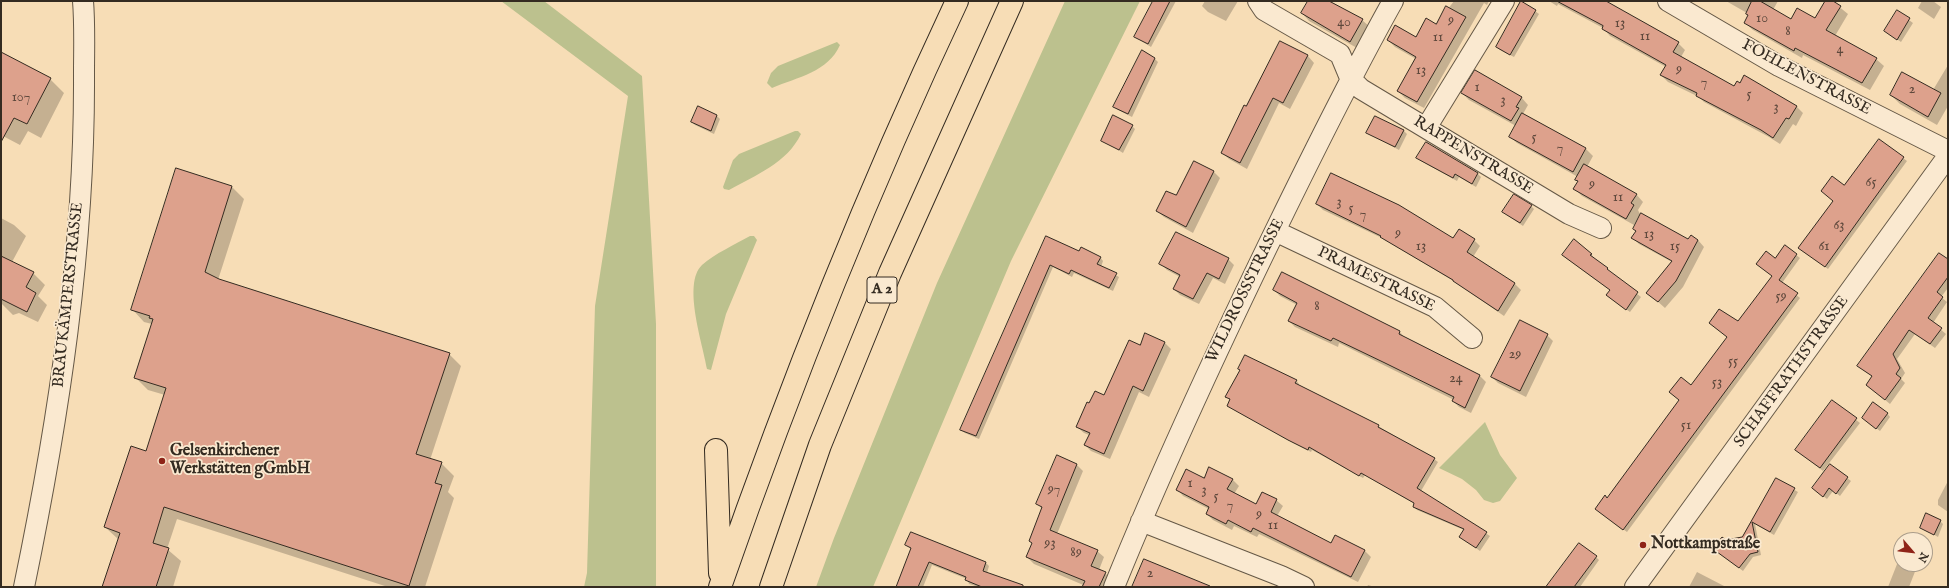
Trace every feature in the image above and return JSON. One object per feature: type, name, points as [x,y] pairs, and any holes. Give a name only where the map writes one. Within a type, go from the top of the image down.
[{"type":"highway","points":[[720,586],[767,454],[846,250],[909,103],[957,1]]},
{"type":"highway","name":"A 2","points":[[771,587],[820,445],[890,273],[1012,1]]},
{"type":"highway","points":[[716,450],[720,586]]},
{"type":"street","name":"BRAUKÄMPERSTRASSE","points":[[24,587],[51,441],[65,351],[76,258],[84,125],[83,1]]},
{"type":"street","points":[[1258,1],[1264,10],[1340,54],[1350,78]]},
{"type":"street","name":"WILDROSSSTRASSE","points":[[1114,587],[1141,521],[1208,368],[1350,78],[1393,1]]},
{"type":"street","points":[[1426,128],[1504,1]]},
{"type":"street","name":"FOHLENSTRASSE","points":[[1668,1],[1779,66],[1948,151]]},
{"type":"street","name":"RAPPENSTRASSE","points":[[1350,78],[1361,88],[1569,214],[1601,228]]},
{"type":"street","name":"SCHAFFRATHSTRASSE","points":[[1635,587],[1948,156]]},
{"type":"street","name":"PRAMESTRASSE","points":[[1275,231],[1435,307],[1472,338]]},
{"type":"street","points":[[1141,521],[1281,576],[1304,587]]},
{"type":"green space","points":[[501,1],[544,1],[642,76],[656,324],[656,587],[584,587],[587,573],[595,306],[628,96]]},
{"type":"green space","points":[[1065,1],[1140,1],[1011,261],[873,587],[816,587],[834,538],[937,283]]},
{"type":"green space","points":[[837,42],[840,45],[835,54],[820,68],[802,77],[772,88],[767,83],[771,73],[778,66]]},
{"type":"green space","points":[[798,131],[801,134],[788,153],[779,161],[729,190],[724,189],[723,187],[733,160],[739,154]]},
{"type":"green space","points":[[750,236],[754,236],[757,240],[726,314],[711,370],[707,369],[698,330],[694,300],[696,274],[702,265],[707,261]]},
{"type":"green space","points":[[1485,422],[1500,455],[1517,478],[1500,501],[1493,503],[1484,500],[1476,490],[1462,479],[1439,468]]},
{"type":"building","points":[[1153,1],[1170,1],[1148,44],[1134,37]]},
{"type":"building","points":[[1308,1],[1329,1],[1363,19],[1350,42],[1301,13]]},
{"type":"building","points":[[1521,1],[1536,10],[1510,55],[1496,47]]},
{"type":"building","points":[[1557,1],[1606,1],[1679,42],[1673,52],[1734,86],[1737,81],[1740,83],[1744,75],[1797,106],[1789,119],[1786,118],[1773,138],[1761,130],[1696,96],[1697,93],[1660,75],[1666,65],[1602,29],[1603,26]]},
{"type":"building","points":[[1752,1],[1760,1],[1791,19],[1797,8],[1815,18],[1825,1],[1833,1],[1841,6],[1826,30],[1877,58],[1862,83],[1795,48],[1794,51],[1744,23]]},
{"type":"building","points":[[1446,6],[1466,17],[1417,102],[1397,91],[1416,57],[1387,40],[1395,25],[1416,37],[1426,18],[1436,24]]},
{"type":"building","points":[[1897,10],[1910,18],[1897,40],[1884,31]]},
{"type":"building","points":[[1280,41],[1308,55],[1283,103],[1273,98],[1240,163],[1221,153],[1244,105],[1246,106]]},
{"type":"building","points":[[1142,50],[1155,58],[1128,114],[1113,107]]},
{"type":"building","points":[[1,52],[51,78],[27,124],[14,118],[1,142]]},
{"type":"building","points":[[1475,70],[1522,97],[1516,107],[1519,108],[1511,121],[1461,93]]},
{"type":"building","points":[[1902,72],[1941,93],[1928,117],[1890,95]]},
{"type":"building","points":[[698,106],[717,115],[711,131],[691,122]]},
{"type":"building","points":[[1522,113],[1586,148],[1573,172],[1509,137]]},
{"type":"building","points":[[1113,115],[1133,125],[1119,150],[1101,141]]},
{"type":"building","points":[[1375,116],[1404,130],[1395,147],[1366,133]]},
{"type":"building","points":[[1879,139],[1904,157],[1825,267],[1798,248],[1833,201],[1821,191],[1832,176],[1844,185]]},
{"type":"building","points":[[1426,142],[1478,173],[1472,184],[1455,174],[1453,178],[1416,158]]},
{"type":"building","points":[[1194,161],[1214,171],[1186,227],[1156,211],[1166,191],[1176,195]]},
{"type":"building","points":[[1584,164],[1637,194],[1631,203],[1634,205],[1626,219],[1573,189],[1578,181],[1575,180]]},
{"type":"building","points":[[176,168],[232,186],[205,272],[219,279],[450,353],[416,454],[442,462],[435,483],[442,485],[409,586],[164,507],[153,543],[169,548],[156,587],[102,587],[120,533],[104,527],[131,446],[146,451],[166,388],[134,378],[153,319],[149,318],[150,316],[131,310]]},
{"type":"building","points":[[1331,173],[1399,205],[1453,238],[1459,229],[1475,239],[1467,252],[1515,283],[1498,311],[1453,280],[1380,237],[1381,236],[1316,204]]},
{"type":"building","points":[[1514,194],[1532,205],[1520,223],[1502,212]]},
{"type":"building","points":[[1641,213],[1688,239],[1691,235],[1698,240],[1676,281],[1658,302],[1646,293],[1672,261],[1631,238],[1636,231],[1633,229]]},
{"type":"building","points":[[1176,232],[1229,258],[1219,279],[1207,273],[1193,299],[1173,289],[1180,275],[1159,264]]},
{"type":"building","points":[[1046,236],[1079,251],[1081,247],[1101,257],[1097,264],[1117,273],[1109,288],[1071,270],[1069,274],[1050,265],[976,436],[960,430]]},
{"type":"building","points":[[1574,239],[1592,254],[1590,255],[1638,292],[1626,310],[1606,295],[1610,290],[1562,255]]},
{"type":"building","points":[[1785,245],[1797,254],[1779,280],[1798,293],[1623,530],[1595,509],[1605,495],[1607,498],[1679,400],[1669,392],[1681,377],[1691,385],[1727,337],[1709,323],[1719,309],[1738,321],[1772,276],[1756,264],[1766,251],[1775,258]]},
{"type":"building","points":[[1939,253],[1948,259],[1948,277],[1937,292],[1943,297],[1928,318],[1942,328],[1930,344],[1909,330],[1893,354],[1900,368],[1896,374],[1901,378],[1885,400],[1866,385],[1872,376],[1857,366]]},
{"type":"building","points":[[1,256],[34,272],[26,287],[36,293],[27,312],[1,299]]},
{"type":"building","points":[[1282,272],[1400,331],[1399,334],[1480,375],[1465,408],[1452,401],[1454,397],[1385,363],[1333,338],[1331,341],[1288,321],[1297,303],[1273,290]]},
{"type":"building","points":[[1520,320],[1548,334],[1520,391],[1491,377]]},
{"type":"building","points":[[1145,333],[1165,342],[1143,391],[1133,386],[1104,454],[1084,445],[1090,433],[1076,427],[1087,402],[1089,403],[1095,391],[1104,395],[1129,340],[1140,345]]},
{"type":"building","points":[[1245,355],[1297,380],[1295,383],[1379,425],[1378,427],[1435,458],[1417,488],[1487,532],[1476,548],[1459,537],[1464,529],[1413,507],[1414,503],[1361,473],[1359,476],[1309,447],[1308,450],[1227,406],[1230,399],[1225,397],[1240,370],[1238,369]]},
{"type":"building","points":[[1832,400],[1857,418],[1820,468],[1795,450]]},
{"type":"building","points":[[1873,402],[1888,413],[1876,429],[1862,418]]},
{"type":"building","points":[[1057,455],[1077,464],[1050,530],[1098,550],[1091,566],[1106,572],[1099,587],[1082,587],[1085,581],[1026,557],[1032,543],[1029,541],[1042,507],[1036,504]]},
{"type":"building","points":[[1830,464],[1848,477],[1836,494],[1829,488],[1823,497],[1812,488]]},
{"type":"building","points":[[1209,467],[1233,479],[1227,489],[1256,504],[1262,492],[1277,499],[1271,512],[1331,543],[1335,535],[1365,550],[1351,577],[1253,528],[1251,532],[1228,520],[1226,524],[1206,514],[1209,507],[1176,490],[1186,469],[1204,478]]},
{"type":"building","points":[[1776,478],[1795,488],[1770,532],[1752,522],[1758,552],[1750,554],[1739,568],[1713,549],[1722,537],[1726,540],[1742,537]]},
{"type":"building","points":[[1926,513],[1941,520],[1934,535],[1933,532],[1928,532],[1920,528]]},
{"type":"building","points":[[911,532],[986,562],[983,571],[1023,585],[1023,587],[982,587],[965,580],[966,577],[929,562],[918,587],[896,587],[911,548],[905,545]]},
{"type":"building","points":[[1579,543],[1597,556],[1574,587],[1546,587]]},
{"type":"building","points":[[1144,559],[1210,586],[1210,587],[1132,587]]},
{"type":"place","name":"Gelsenkirchener Werkstätten gGmbH","points":[[162,461]]},
{"type":"place","name":"Nottkampstraße","points":[[1643,545]]}]
